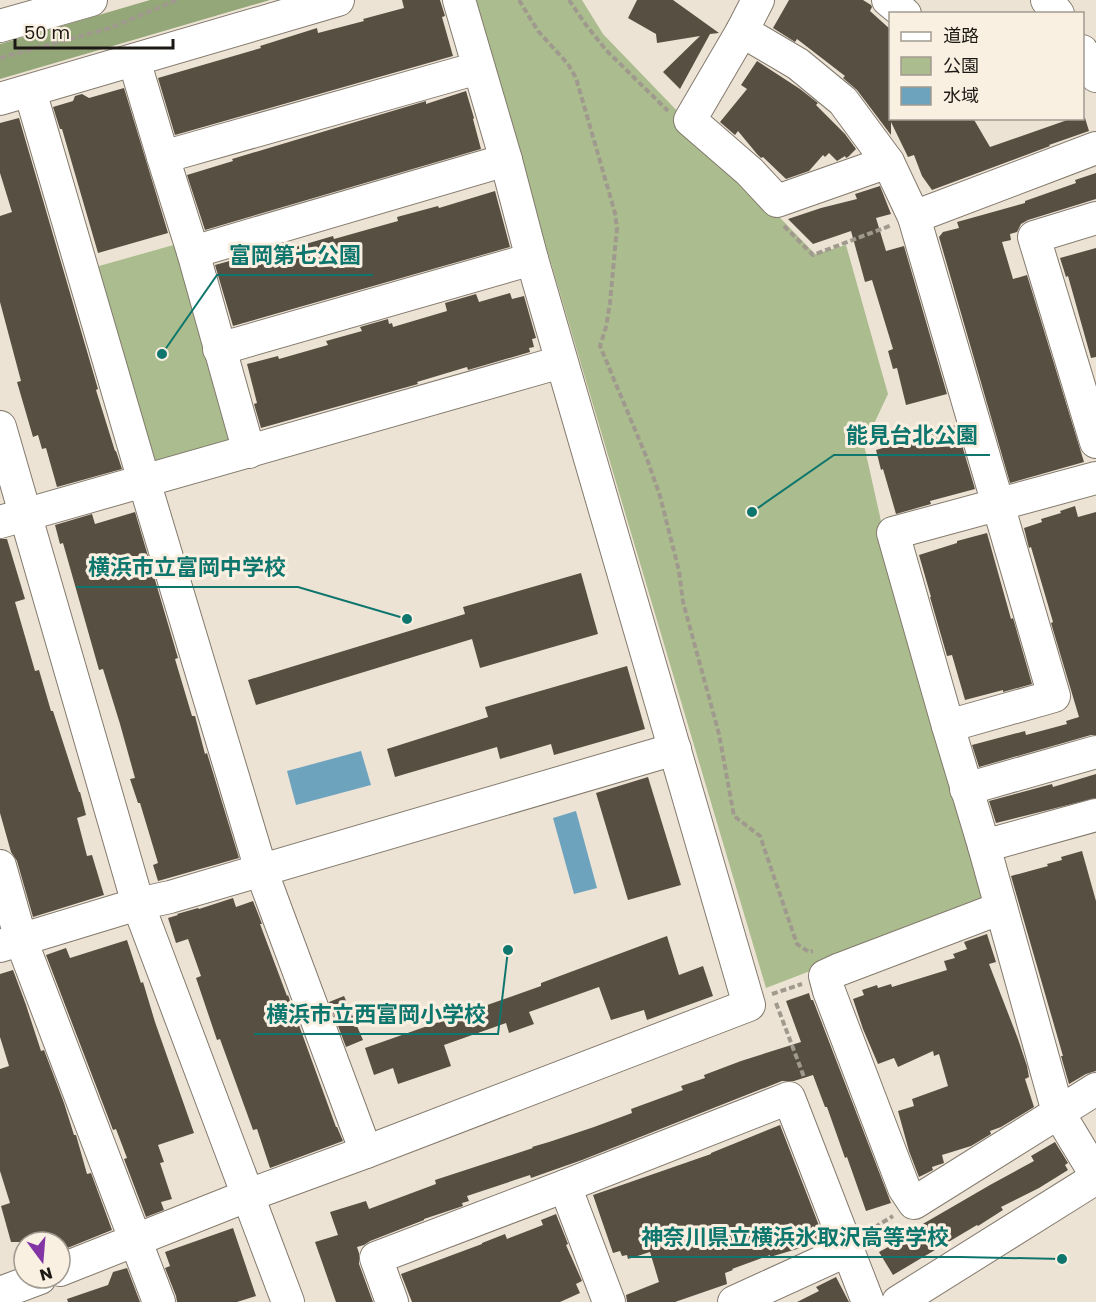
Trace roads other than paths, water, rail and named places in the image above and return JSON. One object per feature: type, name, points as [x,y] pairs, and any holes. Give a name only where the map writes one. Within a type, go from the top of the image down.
[{"type":"street","points":[[0,26],[91,0]]},
{"type":"street","points":[[0,99],[338,0]]},
{"type":"street","points":[[72,1265],[748,1005],[561,362],[506,160],[459,0]]},
{"type":"street","points":[[758,0],[690,120],[750,172],[777,201],[888,162]]},
{"type":"street","points":[[888,0],[903,12]]},
{"type":"street","points":[[1047,0],[1056,12]]},
{"type":"street","points":[[742,31],[798,64],[843,101],[888,162],[914,217],[1054,696],[948,726]]},
{"type":"street","points":[[1084,53],[1096,76]]},
{"type":"street","points":[[134,60],[193,252],[249,452]]},
{"type":"street","points":[[163,157],[478,68]]},
{"type":"street","points":[[30,91],[261,870],[366,1152]]},
{"type":"street","points":[[914,217],[1096,148]]},
{"type":"street","points":[[193,252],[506,160]]},
{"type":"street","points":[[1096,218],[1034,237],[1096,442]]},
{"type":"street","points":[[219,349],[532,259]]},
{"type":"street","points":[[13,518],[561,362]]},
{"type":"street","points":[[0,427],[13,518],[138,904],[288,1302]]},
{"type":"street","points":[[898,1302],[1096,1176],[1058,1112],[893,533],[1096,478]]},
{"type":"street","points":[[11,943],[138,904],[170,897],[675,749]]},
{"type":"street","points":[[966,789],[1096,752]]},
{"type":"street","points":[[984,846],[1094,825]]},
{"type":"street","points":[[0,866],[11,943],[159,1302]]},
{"type":"street","points":[[1001,908],[838,970],[821,963],[829,991],[904,1188],[914,1203],[1096,1089]]},
{"type":"street","points":[[392,1302],[376,1258],[789,1098],[856,1242],[868,1302]]},
{"type":"street","points":[[565,1186],[609,1302]]},
{"type":"street","points":[[734,1302],[856,1242]]},
{"type":"water","points":[[361,751],[371,785],[296,805],[287,771]]},
{"type":"water","points":[[576,811],[597,888],[574,894],[553,818]]},
{"type":"place","name":"富岡第七公園","points":[[162,354]]},
{"type":"place","name":"能見台北公園","points":[[752,512]]},
{"type":"place","name":"横浜市立富岡中学校","points":[[407,619]]},
{"type":"place","name":"横浜市立西富岡小学校","points":[[508,950]]},
{"type":"place","name":"神奈川県立横浜氷取沢高等学校","points":[[1062,1259]]}]
